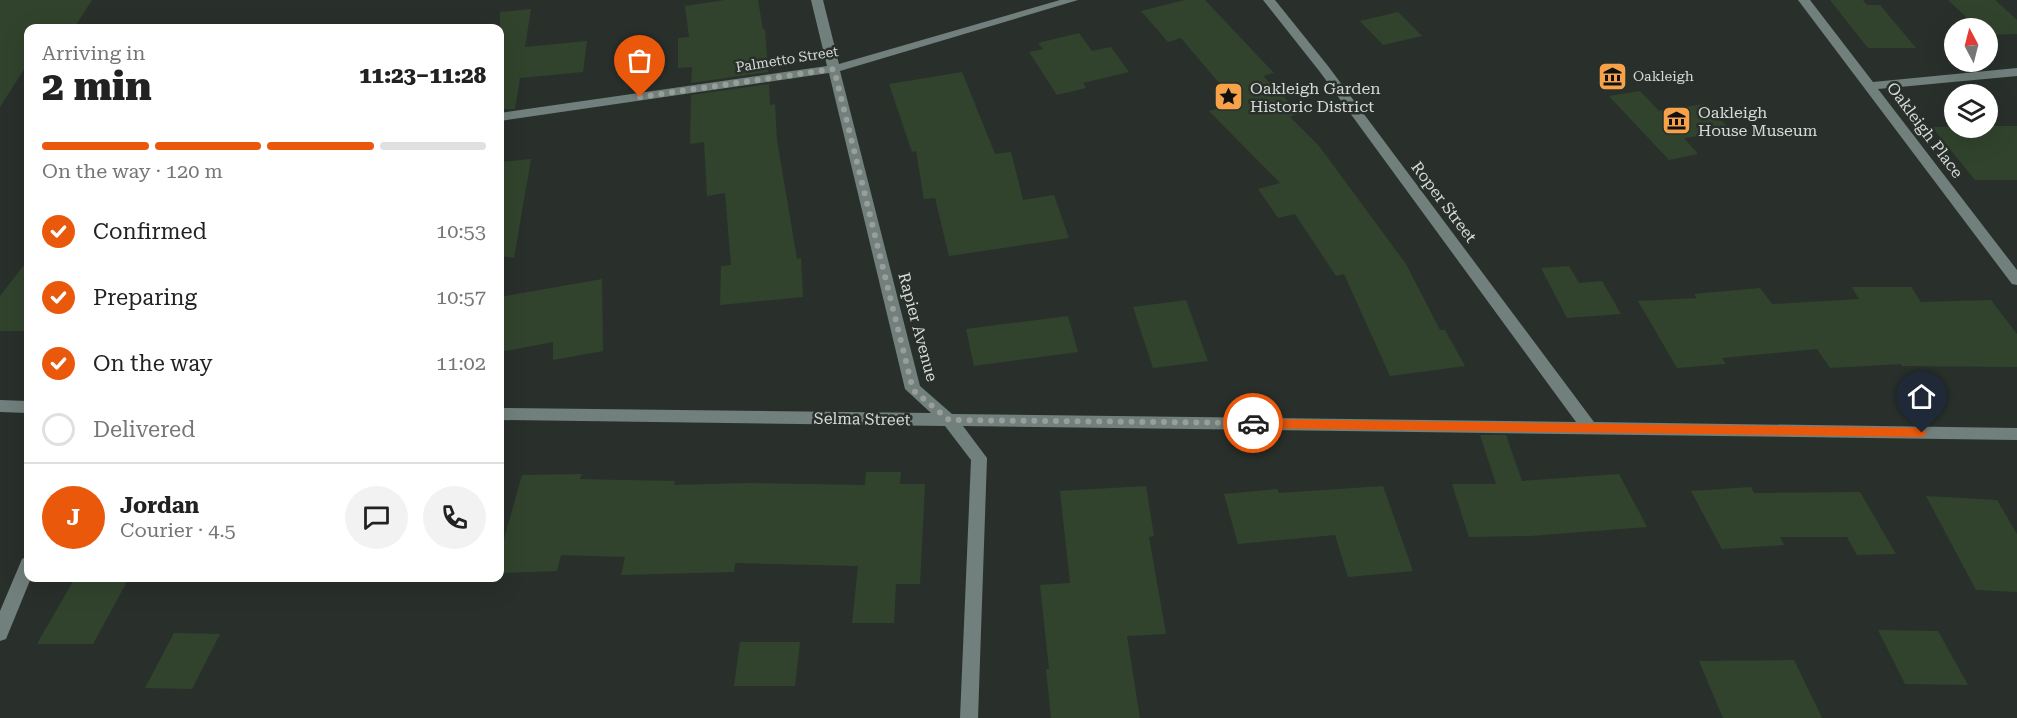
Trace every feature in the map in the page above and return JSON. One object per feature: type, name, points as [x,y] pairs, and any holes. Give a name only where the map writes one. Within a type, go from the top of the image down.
[{"type":"street","name":"Rapier Avenue","points":[[817,0],[913,390],[949,420],[979,458],[969,718]]},
{"type":"street","name":"Palmetto Street","points":[[504,116],[834,69],[1072,0]]},
{"type":"street","name":"Roper Street","points":[[1269,0],[1331,78],[1589,427]]},
{"type":"street","name":"Oakleigh Place","points":[[1804,0],[2017,280]]},
{"type":"street","points":[[1871,86],[2017,72]]},
{"type":"street","points":[[0,406],[24,407]]},
{"type":"street","name":"Selma Street","points":[[504,414],[2017,434]]},
{"type":"street","points":[[0,633],[24,574]]},
{"type":"building","points":[[0,0],[92,0],[77,24],[24,24],[24,69],[0,107]]},
{"type":"building","points":[[725,0],[758,0],[763,30],[765,29],[768,72],[691,83],[692,67],[678,68],[678,38],[689,37],[685,6]]},
{"type":"building","points":[[1185,0],[1205,0],[1274,73],[1263,76],[1300,113],[1290,117],[1319,146],[1406,264],[1440,330],[1445,330],[1465,366],[1390,376],[1344,274],[1336,276],[1295,214],[1278,218],[1258,189],[1280,183],[1209,111],[1236,103],[1181,38],[1168,42],[1141,11]]},
{"type":"building","points":[[1830,0],[1863,0],[1867,5],[1880,5],[1916,48],[1868,48]]},
{"type":"building","points":[[1948,0],[1995,0],[2017,20],[2017,34],[1998,35],[1998,18],[1967,18]]},
{"type":"building","points":[[531,9],[525,47],[587,41],[583,72],[520,78],[515,109],[504,109],[504,24],[500,24],[500,12]]},
{"type":"building","points":[[1398,12],[1422,36],[1383,45],[1360,21]]},
{"type":"building","points":[[1079,33],[1092,51],[1111,47],[1129,72],[1083,83],[1086,88],[1057,95],[1029,52],[1043,49],[1038,43]]},
{"type":"building","points":[[962,72],[995,154],[1011,152],[1023,200],[1054,195],[1069,238],[949,256],[935,198],[924,199],[916,151],[912,152],[889,84]]},
{"type":"building","points":[[769,84],[770,105],[775,104],[777,140],[797,259],[801,258],[803,297],[720,305],[721,266],[731,265],[725,193],[707,196],[704,142],[690,144],[691,95]]},
{"type":"building","name":"Oakleigh House Museum","points":[[1640,91],[1659,111],[1704,104],[1732,131],[1684,138],[1698,154],[1669,160],[1609,96]]},
{"type":"building","points":[[1998,126],[2017,126],[2017,180],[1975,180],[1932,127],[1944,127],[1944,138],[1998,138]]},
{"type":"building","points":[[531,159],[514,258],[504,257],[504,162]]},
{"type":"building","points":[[24,265],[24,331],[0,331],[0,296]]},
{"type":"building","points":[[1569,266],[1579,283],[1602,281],[1621,314],[1567,318],[1541,268]]},
{"type":"building","points":[[602,279],[603,351],[553,360],[553,342],[504,351],[504,296]]},
{"type":"building","points":[[1852,287],[1911,287],[1921,302],[1991,300],[2017,334],[2017,367],[1902,366],[1901,364],[1830,368],[1817,349],[1722,358],[1726,364],[1677,368],[1638,301],[1697,298],[1694,294],[1760,288],[1772,304],[1859,299]]},
{"type":"building","points":[[1186,300],[1208,361],[1153,368],[1133,307]]},
{"type":"building","points":[[1068,316],[1078,352],[974,366],[966,329]]},
{"type":"building","points":[[1480,435],[1506,435],[1522,481],[1619,474],[1647,527],[1530,536],[1469,537],[1452,484],[1496,484]]},
{"type":"building","points":[[866,472],[901,472],[900,484],[925,484],[920,584],[896,584],[894,623],[852,623],[858,566],[735,563],[734,572],[621,575],[625,557],[561,555],[557,571],[504,573],[504,539],[522,475],[582,474],[580,479],[675,481],[674,485],[747,483],[865,485]]},
{"type":"building","points":[[1146,486],[1154,536],[1149,537],[1166,634],[1127,636],[1140,718],[1051,718],[1046,669],[1049,669],[1040,585],[1070,583],[1060,491]]},
{"type":"building","points":[[1383,486],[1413,571],[1348,577],[1335,535],[1238,544],[1224,494],[1277,489],[1279,493]]},
{"type":"building","points":[[1751,487],[1754,493],[1860,492],[1896,554],[1857,555],[1847,537],[1780,537],[1784,545],[1722,549],[1691,491]]},
{"type":"building","points":[[1926,496],[1997,500],[2017,534],[2017,592],[1976,590]]},
{"type":"building","points":[[73,582],[127,582],[93,644],[37,644]]},
{"type":"building","points":[[1878,630],[1938,631],[1968,685],[1905,684]]},
{"type":"building","points":[[174,633],[220,634],[192,689],[145,688]]},
{"type":"building","points":[[740,642],[800,642],[795,686],[734,686]]},
{"type":"building","points":[[1794,660],[1822,718],[1723,718],[1699,661]]},
{"type":"way so far","points":[[640,97],[834,69],[913,390],[949,420],[1253,423]]},
{"type":"place","name":"Oakleigh","points":[[1612,76]]},
{"type":"place","name":"Oakleigh Garden Historic District","points":[[1229,97]]},
{"type":"place","name":"Oakleigh House Museum","points":[[1677,121]]},
{"type":"route","points":[[1253,423],[1922,433]]}]
